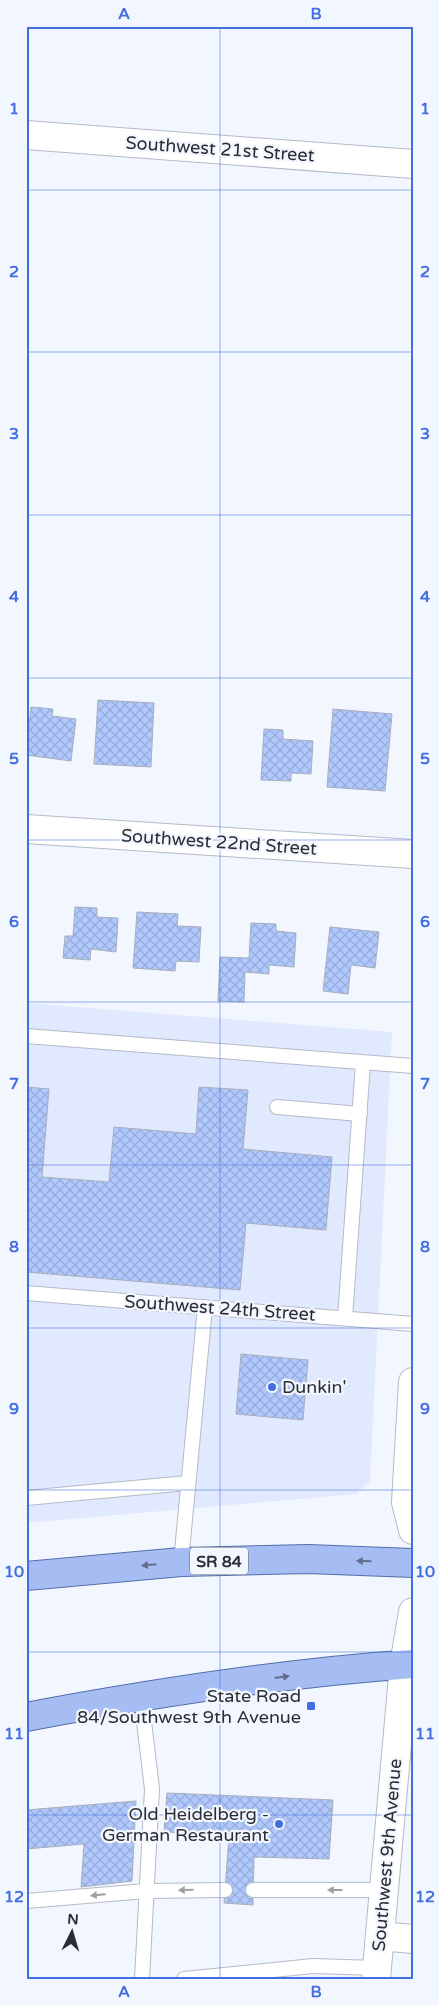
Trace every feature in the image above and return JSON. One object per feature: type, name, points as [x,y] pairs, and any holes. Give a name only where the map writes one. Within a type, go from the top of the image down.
[{"type":"main road","name":"SR 84","points":[[26,1576],[181,1562],[308,1559],[413,1563]]},
{"type":"main road","points":[[26,1718],[140,1696],[410,1661]]},
{"type":"street","name":"Southwest 21st Street","points":[[26,135],[413,164]]},
{"type":"street","name":"Southwest 22nd Street","points":[[26,829],[413,854]]},
{"type":"street","points":[[413,1382],[406,1502],[413,1530]]},
{"type":"street","name":"Southwest 9th Avenue","points":[[377,1973],[384,1890],[410,1661],[413,1612]]},
{"type":"street","points":[[380,1936],[413,1939]]},
{"type":"lane","points":[[26,1036],[413,1066]]},
{"type":"lane","points":[[345,1318],[363,1062]]},
{"type":"lane","points":[[277,1107],[360,1114]]},
{"type":"lane","name":"Southwest 24th Street","points":[[26,1293],[413,1324]]},
{"type":"lane","points":[[181,1562],[205,1307]]},
{"type":"lane","points":[[26,1498],[187,1483]]},
{"type":"lane","points":[[140,1696],[152,1788],[142,1979]]},
{"type":"lane","points":[[26,1901],[146,1891],[225,1890]]},
{"type":"lane","points":[[253,1890],[384,1890]]},
{"type":"lane","points":[[184,1979],[313,1966],[377,1973]]},
{"type":"shaded area","points":[[26,1003],[392,1032],[370,1481],[356,1494],[26,1523]]},
{"type":"building","points":[[98,700],[154,703],[151,767],[94,764]]},
{"type":"building","points":[[31,707],[53,709],[52,716],[76,719],[71,761],[26,755]]},
{"type":"building","points":[[333,709],[392,714],[385,791],[327,787]]},
{"type":"building","points":[[264,729],[283,730],[283,739],[313,741],[311,774],[291,773],[291,781],[261,780]]},
{"type":"building","points":[[75,907],[97,908],[97,917],[118,918],[116,952],[91,949],[90,960],[63,958],[65,936],[73,936]]},
{"type":"building","points":[[137,912],[178,914],[177,926],[201,927],[199,962],[176,961],[175,971],[133,968]]},
{"type":"building","points":[[251,923],[276,924],[276,931],[296,933],[294,967],[269,965],[269,974],[245,972],[244,1002],[218,1001],[220,957],[249,958]]},
{"type":"building","points":[[330,927],[379,932],[375,968],[351,965],[348,994],[323,991]]},
{"type":"building","points":[[26,1087],[49,1089],[42,1177],[109,1182],[114,1127],[196,1134],[199,1087],[248,1090],[243,1149],[332,1157],[326,1230],[246,1223],[240,1290],[26,1272]]},
{"type":"building","name":"Dunkin'","points":[[241,1354],[308,1360],[303,1420],[236,1414]]},
{"type":"building","points":[[167,1793],[333,1800],[329,1859],[254,1857],[253,1905],[224,1903],[229,1835],[164,1832]]},
{"type":"building","points":[[136,1801],[132,1881],[81,1887],[84,1844],[26,1849],[26,1810]]},
{"type":"place","name":"Dunkin'","points":[[272,1387]]},
{"type":"place","name":"State Road 84/Southwest 9th Avenue","points":[[311,1706]]},
{"type":"place","name":"Old Heidelberg - German Restaurant","points":[[279,1824]]}]
